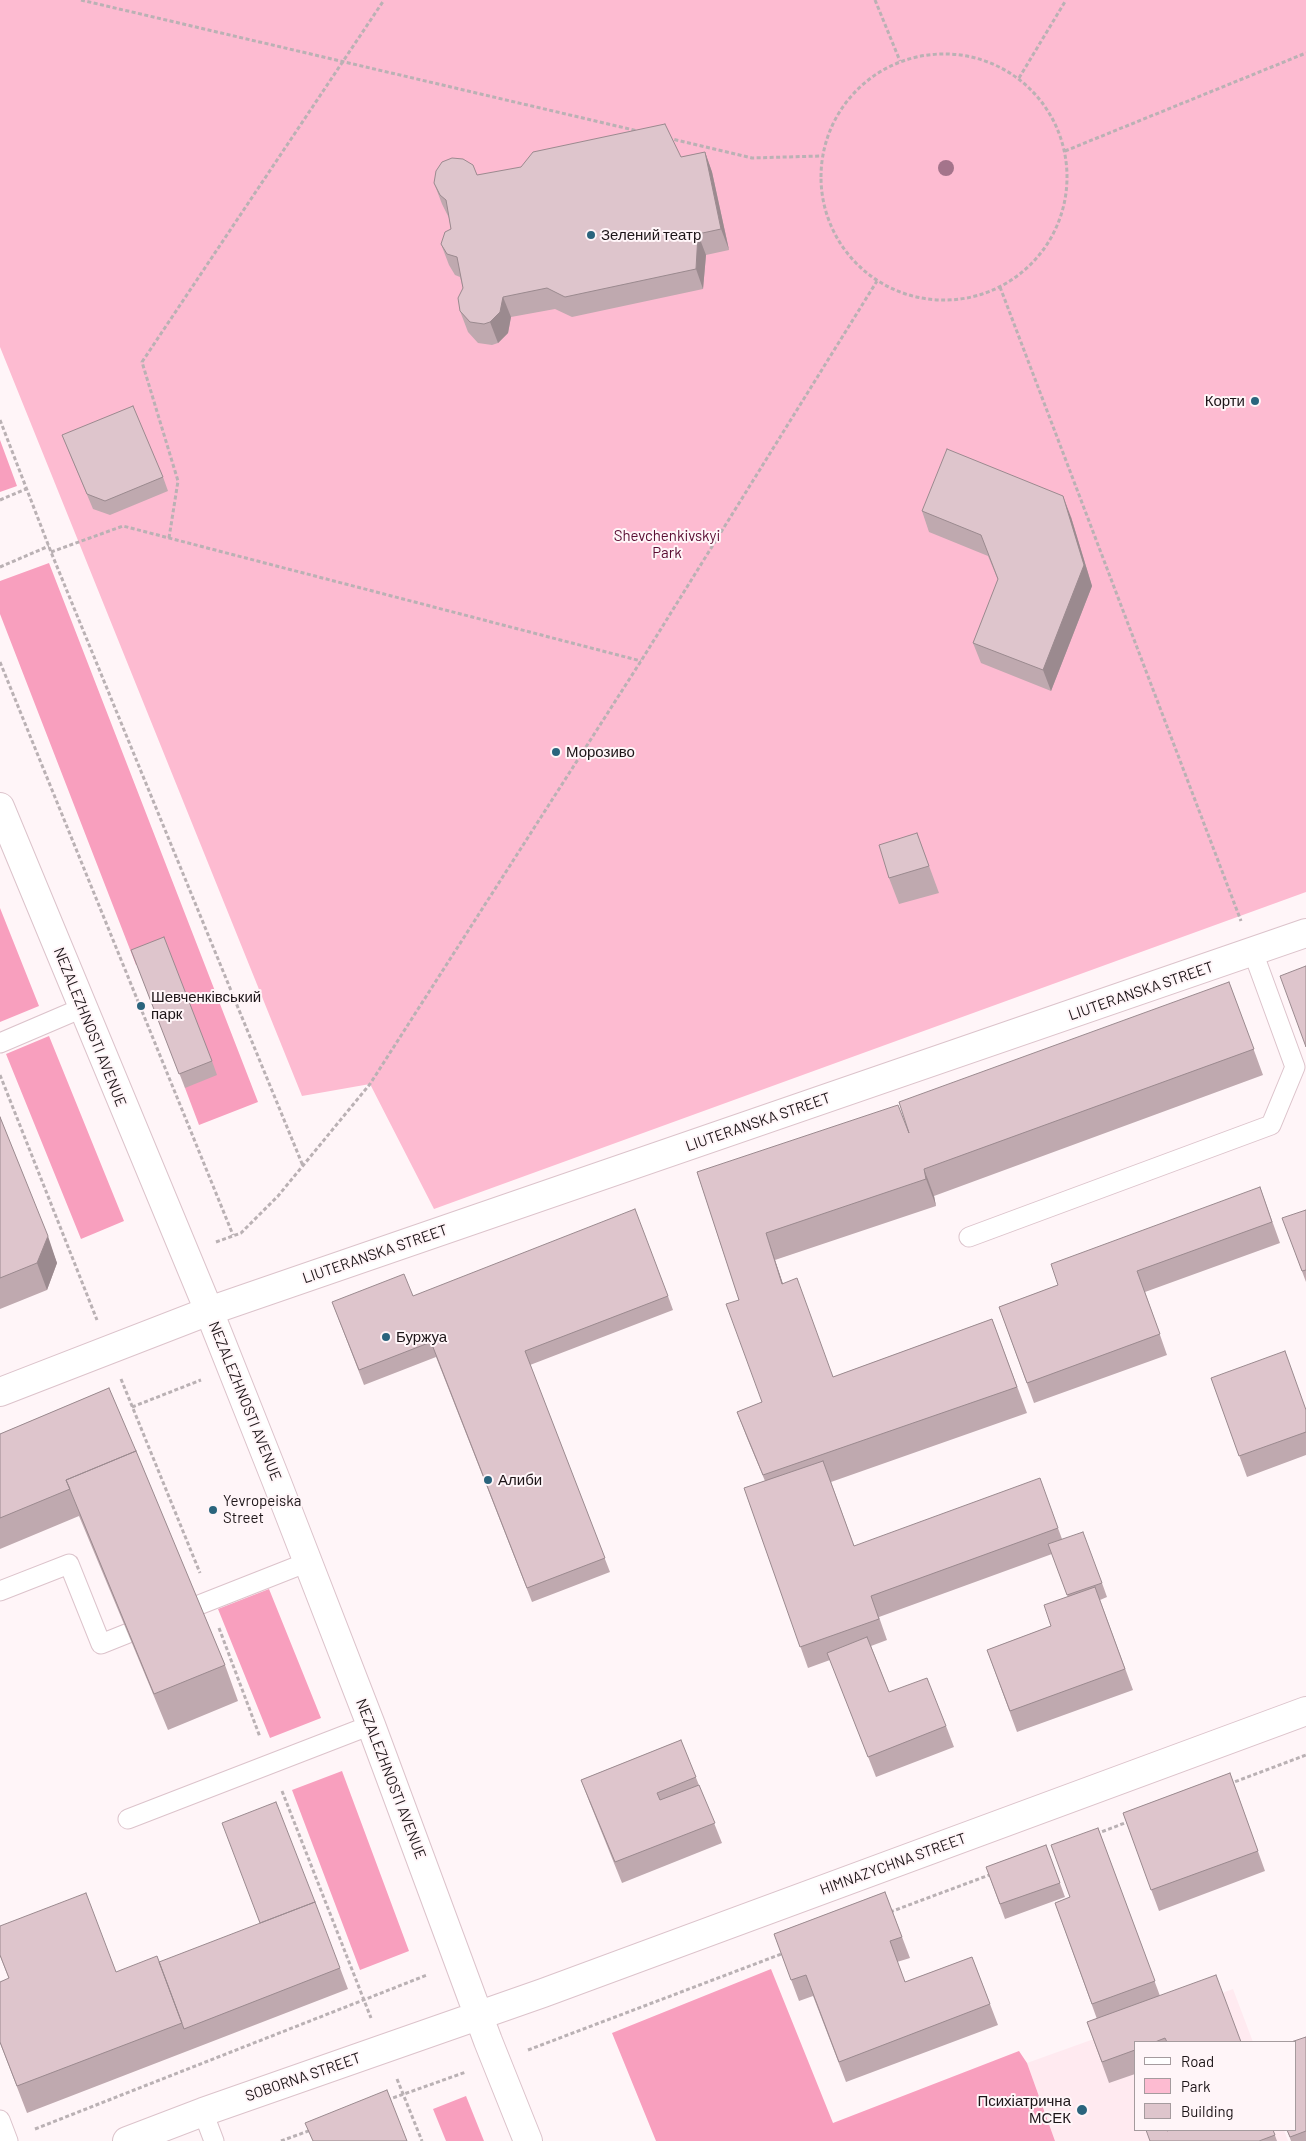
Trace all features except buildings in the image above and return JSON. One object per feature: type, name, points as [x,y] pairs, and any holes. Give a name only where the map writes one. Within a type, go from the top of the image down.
[{"type":"street","name":"NEZALEZHNOSTI AVENUE","points":[[0,807],[232,1369],[371,1725],[496,2062],[528,2141]]},
{"type":"street","name":"LIUTERANSKA STREET","points":[[209,1311],[1306,933]]},
{"type":"street","points":[[0,1392],[209,1311]]},
{"type":"street","name":"HIMNAZYCHNA STREET","points":[[480,2015],[1306,1712]]},
{"type":"street","name":"SOBORNA STREET","points":[[127,2141],[203,2112],[480,2015]]},
{"type":"lane","points":[[969,1237],[1272,1125],[1295,1067],[1253,952]]},
{"type":"lane","points":[[0,1043],[82,1008]]},
{"type":"lane","points":[[0,1591],[68,1564],[101,1644],[308,1562]]},
{"type":"lane","points":[[128,1819],[371,1725]]},
{"type":"lane","points":[[203,2112],[214,2141]]},
{"type":"lane","points":[[0,2120],[8,2140]]},
{"type":"path","points":[[81,0],[645,133]]},
{"type":"path","points":[[169,538],[178,481],[142,362],[384,0]]},
{"type":"path","points":[[875,0],[900,61]]},
{"type":"path","points":[[1018,78],[1066,0]]},
{"type":"path","points":[[1065,151],[1306,53]]},
{"type":"path","points":[[941,54],[982,59],[1018,78],[1040,99],[1055,124],[1065,151],[1067,184],[1062,215],[1048,245],[1027,269],[1000,287],[959,299],[916,298],[877,281],[850,258],[830,227],[820,192],[821,156],[836,116],[863,83],[900,61],[941,54]]},
{"type":"path","points":[[664,138],[752,158],[821,156]]},
{"type":"path","points":[[185,1254],[241,1233],[272,1202],[370,1084],[641,661],[877,281]]},
{"type":"path","points":[[1000,287],[1253,952]]},
{"type":"path","points":[[0,420],[51,552],[303,1166]]},
{"type":"path","points":[[0,500],[26,489]]},
{"type":"path","points":[[51,552],[122,526],[641,661]]},
{"type":"path","points":[[0,567],[49,546]]},
{"type":"path","points":[[0,662],[233,1235]]},
{"type":"path","points":[[0,1075],[210,1601],[228,1654],[364,1999]]},
{"type":"path","points":[[132,1407],[232,1369]]},
{"type":"path","points":[[1228,1784],[1306,1755]]},
{"type":"path","points":[[1089,1837],[1135,1819]]},
{"type":"path","points":[[885,1914],[996,1872]]},
{"type":"path","points":[[386,2101],[496,2062],[793,1949]]},
{"type":"path","points":[[8,2140],[460,1963]]},
{"type":"path","points":[[384,2049],[422,2141]]},
{"type":"path","points":[[281,2141],[316,2128]]},
{"type":"shaded area","points":[[0,440],[17,486],[0,492]]},
{"type":"shaded area","points":[[49,563],[258,1102],[199,1125],[185,1088],[168,952],[136,965],[0,614],[0,581]]},
{"type":"shaded area","points":[[0,908],[39,1006],[0,1022]]},
{"type":"shaded area","points":[[49,1036],[124,1221],[81,1239],[6,1054]]},
{"type":"shaded area","points":[[269,1589],[321,1718],[270,1738],[218,1609]]},
{"type":"shaded area","points":[[342,1771],[409,1951],[360,1970],[292,1790]]},
{"type":"shaded area","points":[[771,1969],[833,2123],[1019,2051],[1027,2063],[1055,2141],[656,2141],[612,2033]]},
{"type":"shaded area","points":[[1233,1989],[1253,2041],[1134,2041],[1134,2131],[1284,2131],[1288,2141],[1055,2141],[1027,2063]]},
{"type":"shaded area","points":[[466,2096],[484,2141],[446,2141],[433,2109]]},
{"type":"green space","name":"Shevchenkivskyi Park","points":[[0,0],[1306,0],[1306,892],[434,1209],[370,1084],[302,1096],[0,347]]},
{"type":"place","name":"Зелений театр","points":[[591,235]]},
{"type":"place","name":"Корти","points":[[1255,401]]},
{"type":"place","name":"Морозиво","points":[[556,752]]},
{"type":"place","name":"Шевченківський парк","points":[[141,1006]]},
{"type":"place","name":"Буржуа","points":[[386,1337]]},
{"type":"place","name":"Алиби","points":[[488,1480]]},
{"type":"place","name":"Yevropeiska Street","points":[[213,1510]]},
{"type":"place","name":"Психіатрична МСЕК","points":[[1082,2110]]}]
